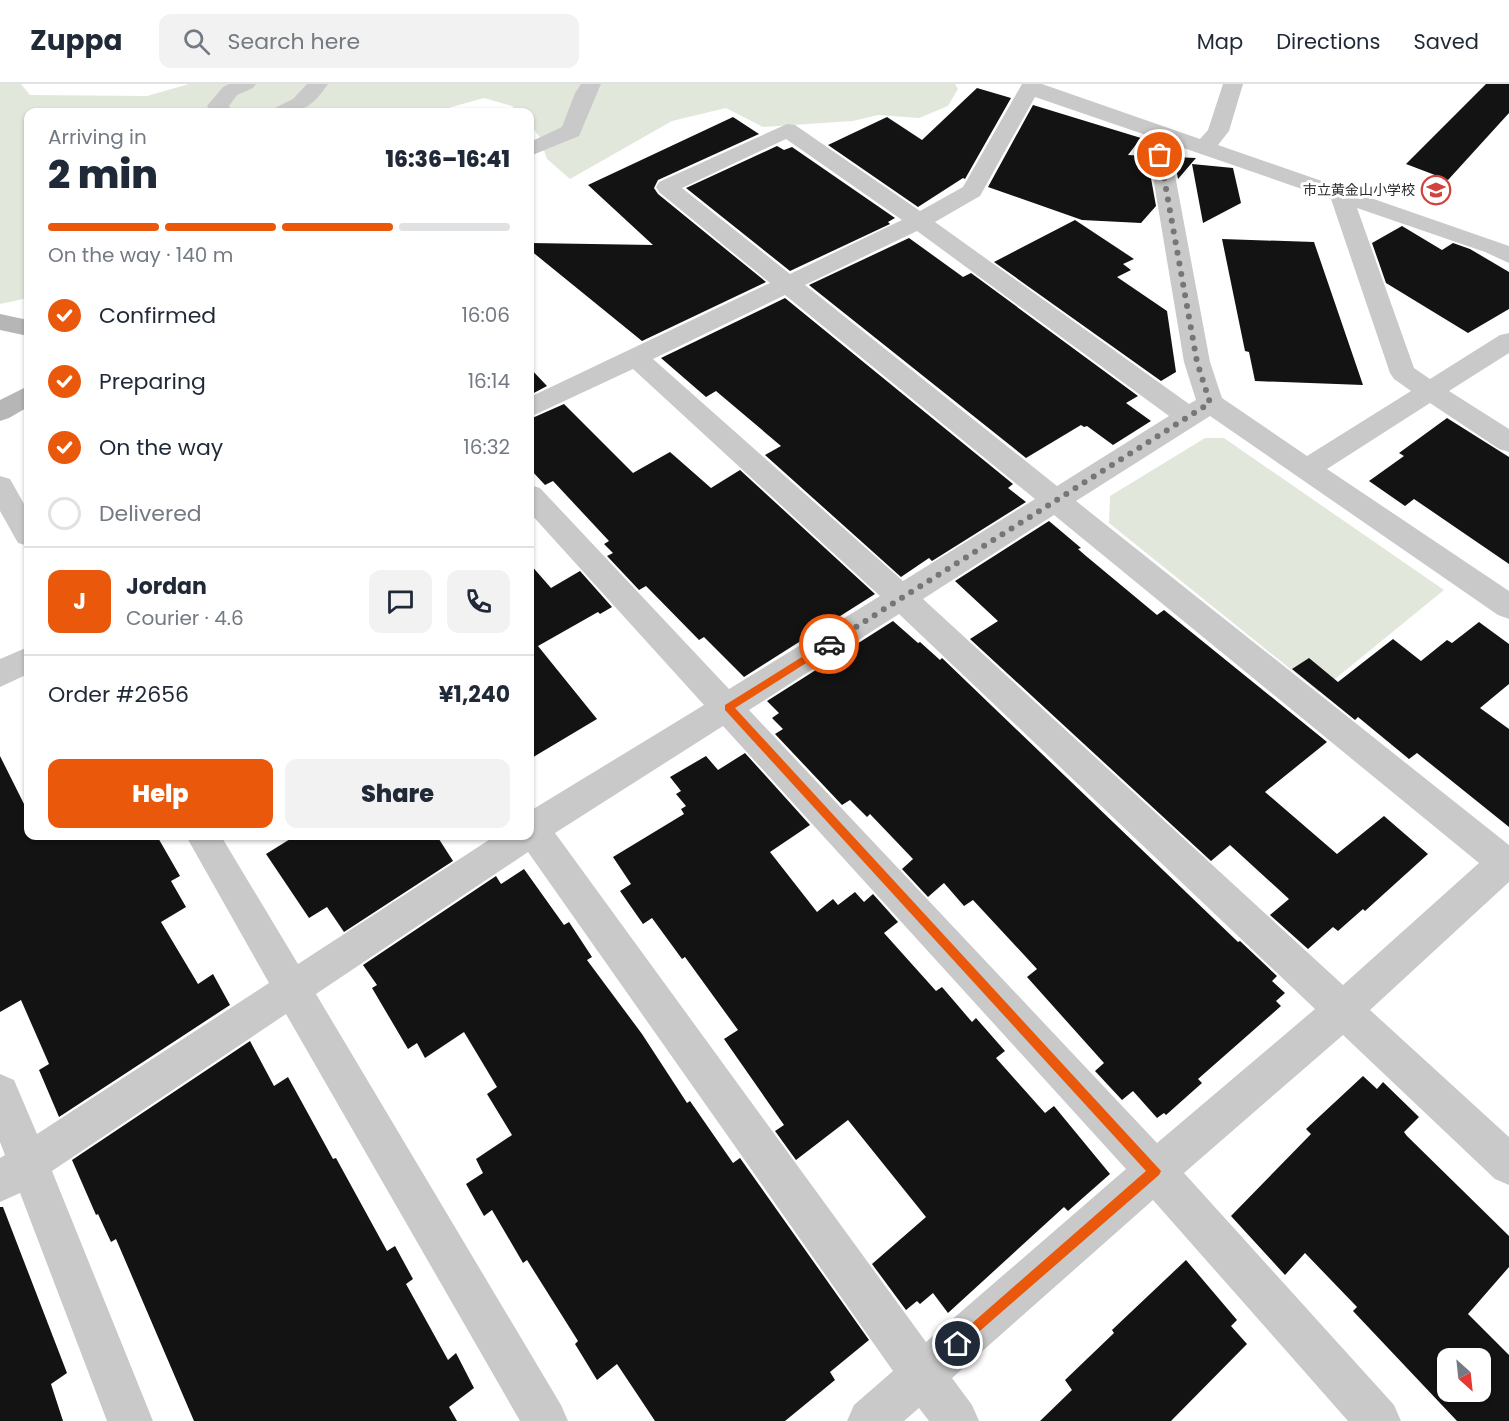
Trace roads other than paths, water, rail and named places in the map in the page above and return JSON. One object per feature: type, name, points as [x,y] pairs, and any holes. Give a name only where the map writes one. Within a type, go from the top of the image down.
[{"type":"street","points":[[219,108],[218,106],[230,91],[246,84]]},
{"type":"street","points":[[290,108],[300,103],[318,84]]},
{"type":"street","points":[[534,148],[571,130],[585,93],[591,84]]},
{"type":"street","points":[[1204,148],[1218,131],[1233,84]]},
{"type":"street","points":[[534,406],[919,221],[972,191],[1031,86],[1156,132],[1492,247],[1509,256]]},
{"type":"street","points":[[870,1421],[1343,1010],[1507,864],[667,187],[787,130],[1199,410],[1307,469],[1509,607]]},
{"type":"street","points":[[1156,132],[1197,362],[1199,410]]},
{"type":"street","points":[[1341,195],[1403,374],[1509,442]]},
{"type":"street","points":[[0,322],[24,327]]},
{"type":"street","points":[[1307,469],[1509,341]]},
{"type":"street","points":[[634,357],[903,598],[1509,1165]]},
{"type":"street","points":[[0,412],[24,397]]},
{"type":"street","points":[[534,828],[1199,410]]},
{"type":"street","points":[[0,486],[24,528]]},
{"type":"street","points":[[534,499],[729,707],[1155,1171],[1378,1421]]},
{"type":"street","points":[[0,674],[24,662]]},
{"type":"street","points":[[534,838],[956,1421]]},
{"type":"street","points":[[205,840],[545,1421]]},
{"type":"street","points":[[15,1172],[515,840]]},
{"type":"street","points":[[0,1094],[15,1172],[130,1421]]},
{"type":"place","name":"市立黄金山小学校","points":[[1436,190]]}]
